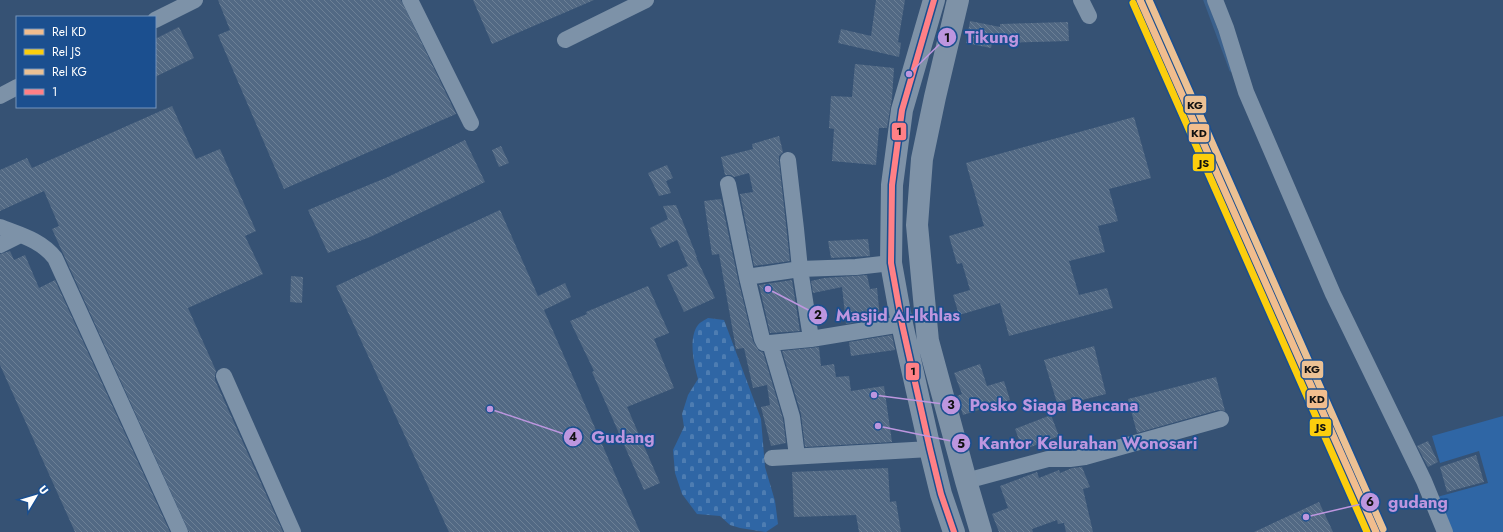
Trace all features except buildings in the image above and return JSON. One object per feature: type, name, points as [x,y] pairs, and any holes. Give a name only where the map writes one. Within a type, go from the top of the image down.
[{"type":"highway","points":[[934,0],[902,110],[892,184],[891,263],[902,324],[930,449],[941,494],[954,532]]},
{"type":"highway","points":[[958,0],[922,159],[917,225],[928,342],[981,532]]},
{"type":"street","points":[[156,20],[195,0]]},
{"type":"street","points":[[410,0],[471,123]]},
{"type":"street","points":[[565,40],[646,0]]},
{"type":"street","points":[[1081,0],[1089,16]]},
{"type":"street","points":[[1215,0],[1226,28],[1246,92],[1333,294],[1424,481],[1445,532]]},
{"type":"street","points":[[0,96],[16,88]]},
{"type":"street","points":[[788,160],[800,269],[810,332]]},
{"type":"street","points":[[728,184],[747,277],[764,343],[810,339],[902,324]]},
{"type":"street","points":[[0,227],[42,244],[55,258],[180,532]]},
{"type":"street","points":[[0,245],[20,235]]},
{"type":"street","points":[[747,277],[800,269],[856,267],[891,263]]},
{"type":"street","points":[[770,343],[792,417],[797,456]]},
{"type":"street","points":[[224,376],[293,532]]},
{"type":"street","points":[[966,480],[1048,460],[1085,457],[1221,419]]},
{"type":"street","points":[[772,458],[930,449]]},
{"type":"green space","points":[[708,318],[724,320],[761,419],[765,467],[775,501],[778,524],[766,532],[730,525],[720,516],[697,514],[682,494],[675,473],[673,450],[684,427],[682,414],[688,395],[698,379],[693,352],[693,337],[698,325]]},
{"type":"green space","points":[[1503,416],[1503,532],[1453,532],[1437,497],[1488,483],[1479,451],[1440,463],[1432,436]]},
{"type":"waterway","points":[[1205,0],[1231,70]]},
{"type":"rail line","name":"KD","points":[[1140,0],[1376,532]]},
{"type":"rail line","name":"KG","points":[[1149,0],[1383,529]]},
{"type":"rail line","name":"JS","points":[[1133,3],[1367,532]]},
{"type":"transit line","name":"1","points":[[934,0],[902,110],[892,185],[891,263],[902,324],[930,449],[941,494],[954,532]]},
{"type":"place","name":"Tikung","points":[[909,74]]},
{"type":"place","name":"Masjid Al-Ikhlas","points":[[768,289]]},
{"type":"place","name":"Posko Siaga Bencana","points":[[874,395]]},
{"type":"place","name":"Gudang","points":[[490,409]]},
{"type":"place","name":"Kantor Kelurahan Wonosari","points":[[878,426]]},
{"type":"place","name":"gudang","points":[[1306,517]]}]
